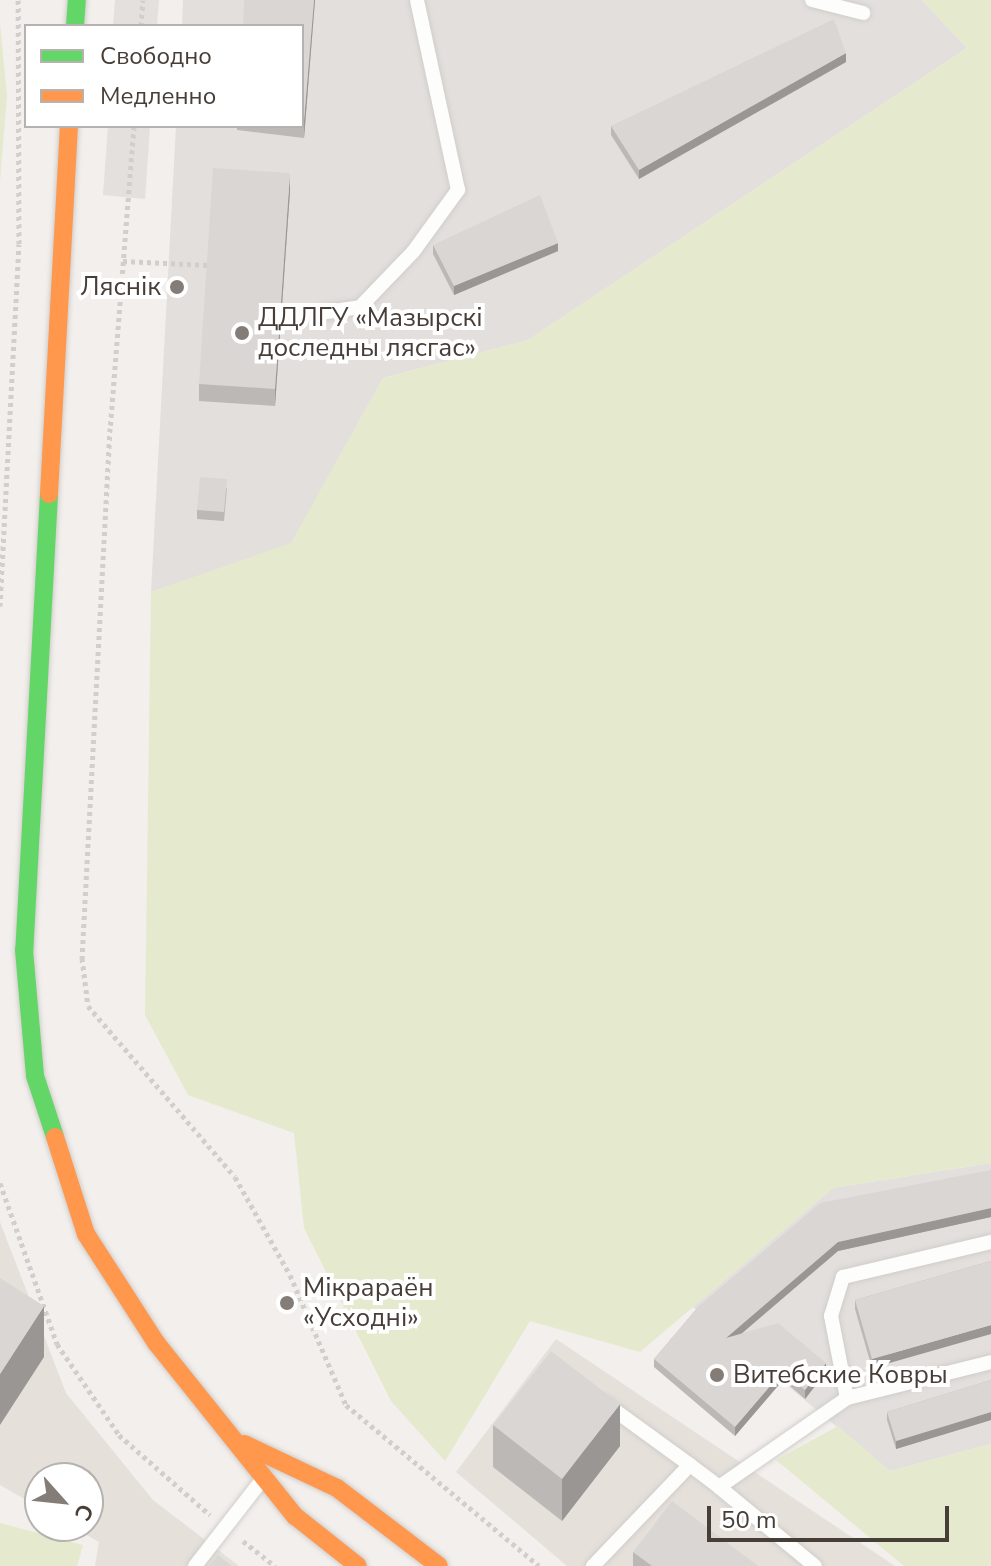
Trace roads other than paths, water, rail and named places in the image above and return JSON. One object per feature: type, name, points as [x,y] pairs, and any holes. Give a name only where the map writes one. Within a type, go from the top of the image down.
[{"type":"main road","points":[[75,24],[77,0]]},
{"type":"main road","points":[[69,128],[24,950],[35,1076],[86,1234],[157,1344],[295,1516],[358,1566]]},
{"type":"main road","points":[[237,1441],[337,1488],[439,1566]]},
{"type":"lane","points":[[320,313],[360,307],[413,252],[458,190],[417,0]]},
{"type":"lane","points":[[812,0],[863,13]]},
{"type":"lane","points":[[847,1398],[831,1316],[843,1277],[991,1242]]},
{"type":"lane","points":[[719,1487],[847,1398],[991,1362]]},
{"type":"lane","points":[[594,1395],[719,1487],[815,1566]]},
{"type":"lane","points":[[593,1566],[690,1465]]},
{"type":"lane","points":[[195,1566],[265,1476]]},
{"type":"place","name":"Ляснік","points":[[177,287]]},
{"type":"place","name":"ДДЛГУ «Мазырскі доследны лясгас»","points":[[242,333]]},
{"type":"place","name":"Мікрараён «Усходні»","points":[[287,1303]]},
{"type":"place","name":"Витебские Ковры","points":[[717,1375]]}]
